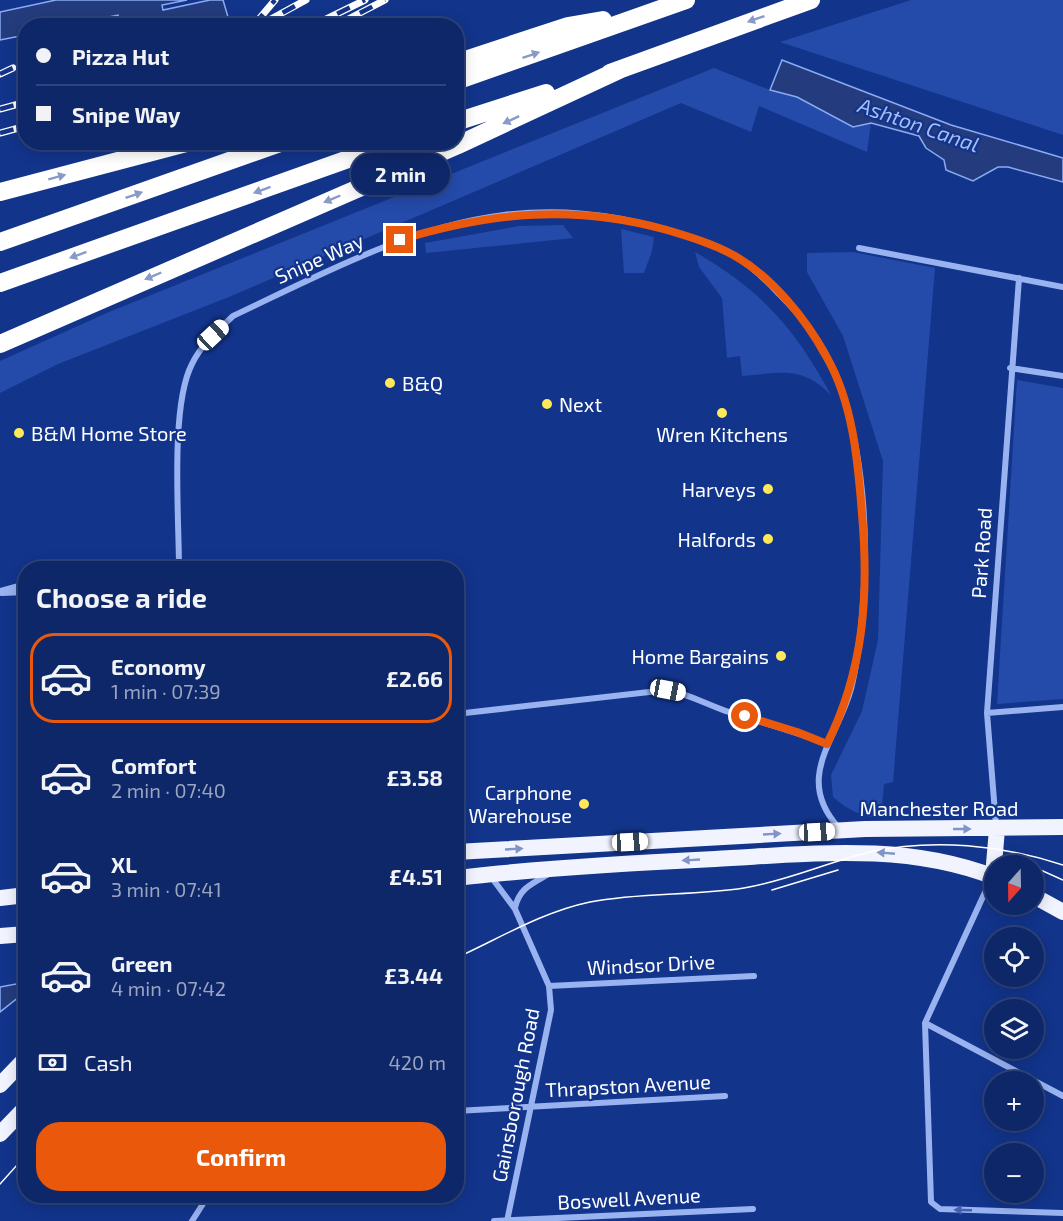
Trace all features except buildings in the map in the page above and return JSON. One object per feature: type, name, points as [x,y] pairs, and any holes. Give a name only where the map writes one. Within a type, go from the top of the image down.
[{"type":"highway","points":[[464,119],[621,69],[811,0]]},
{"type":"highway","points":[[464,60],[568,26],[678,3]]},
{"type":"highway","points":[[464,78],[678,3]]},
{"type":"highway","points":[[464,142],[621,69]]},
{"type":"highway","points":[[0,192],[160,150]]},
{"type":"highway","points":[[0,242],[260,150]]},
{"type":"highway","points":[[0,283],[374,150]]},
{"type":"highway","points":[[0,344],[446,150]]},
{"type":"highway","name":"Manchester Road","points":[[464,852],[841,830],[1063,827]]},
{"type":"highway","points":[[995,855],[997,829]]},
{"type":"highway","points":[[464,877],[874,852],[905,854],[944,862],[984,874]]},
{"type":"highway","points":[[0,898],[18,896]]},
{"type":"highway","points":[[1044,902],[1063,912]]},
{"type":"highway","points":[[0,936],[18,935]]},
{"type":"highway","points":[[0,1085],[18,1066]]},
{"type":"highway","points":[[0,1134],[18,1115]]},
{"type":"street","name":"Snipe Way","points":[[179,561],[180,410],[186,377],[192,363],[213,335],[233,316],[364,255],[432,230],[503,215],[552,213],[596,215],[642,223],[695,238],[736,256],[765,279],[809,328],[827,357],[841,389],[859,480],[865,581],[860,637],[851,688],[827,744],[818,783],[824,808],[841,830]]},
{"type":"street","points":[[859,248],[1063,287]]},
{"type":"street","name":"Park Road","points":[[997,829],[987,713],[1018,278]]},
{"type":"street","points":[[1010,368],[1063,376]]},
{"type":"street","points":[[0,592],[18,586]]},
{"type":"street","points":[[0,592],[18,592]]},
{"type":"street","points":[[464,713],[668,690],[683,693],[705,704],[797,732],[827,744]]},
{"type":"street","points":[[987,713],[1063,707]]},
{"type":"street","points":[[515,909],[517,896],[524,888],[556,870]]},
{"type":"street","name":"Gainsborough Road","points":[[489,875],[499,885],[515,909],[549,986],[550,1010],[507,1221]]},
{"type":"street","points":[[984,898],[926,1023],[931,1202],[940,1209],[1063,1213]]},
{"type":"street","name":"Windsor Drive","points":[[549,986],[754,976]]},
{"type":"street","points":[[926,1023],[1063,1096]]},
{"type":"street","name":"Thrapston Avenue","points":[[464,1111],[726,1096]]},
{"type":"street","points":[[192,1221],[204,1203]]},
{"type":"street","name":"Boswell Avenue","points":[[494,1221],[753,1209]]},
{"type":"shaded area","points":[[911,0],[1063,0],[1063,135],[780,42]]},
{"type":"shaded area","points":[[714,68],[770,90],[797,97],[863,125],[871,123],[867,152],[759,106],[751,132],[681,103],[229,297],[58,364],[0,393],[0,361],[109,312]]},
{"type":"shaded area","points":[[563,225],[573,238],[426,253],[425,243],[519,226]]},
{"type":"shaded area","points":[[621,229],[654,237],[652,251],[644,273],[624,273]]},
{"type":"shaded area","points":[[695,252],[758,296],[790,330],[818,371],[831,395],[820,385],[800,375],[779,373],[742,376],[740,356],[727,358],[722,298],[699,267]]},
{"type":"shaded area","points":[[853,252],[935,268],[893,782],[884,784],[881,818],[855,812],[833,797],[831,775],[862,711],[878,640],[883,461],[843,336],[807,272],[807,253]]},
{"type":"shaded area","points":[[1017,380],[1063,388],[1063,699],[997,704]]},
{"type":"water","points":[[56,0],[187,0],[162,5],[163,10],[210,0],[223,0],[228,17],[119,18],[118,15],[103,18],[18,18],[18,36],[0,40],[0,12]]},
{"type":"water","name":"Ashton Canal","points":[[782,60],[951,125],[1063,158],[1063,182],[1008,167],[998,167],[973,181],[946,170],[944,160],[926,148],[919,136],[871,123],[853,127],[797,97],[770,90]]},
{"type":"water","points":[[18,986],[18,998],[0,1012],[0,987]]},
{"type":"tram line","points":[[464,954],[522,926],[572,906],[628,897],[744,888],[776,881],[854,856],[894,848],[918,845],[992,848],[1063,865]]},
{"type":"tram line","points":[[772,890],[838,870]]},
{"type":"tram line","points":[[1044,871],[1063,880]]},
{"type":"tram line","points":[[0,1184],[18,1164]]},
{"type":"railway","points":[[260,18],[275,0]]},
{"type":"railway","points":[[273,18],[306,0]]},
{"type":"railway","points":[[328,18],[365,0]]},
{"type":"railway","points":[[350,18],[385,0]]},
{"type":"railway","points":[[0,74],[13,68]]},
{"type":"railway","points":[[0,109],[18,104]]},
{"type":"railway","points":[[0,133],[18,128]]},
{"type":"place","name":"B&Q","points":[[390,383]]},
{"type":"place","name":"Next","points":[[547,404]]},
{"type":"place","name":"Wren Kitchens","points":[[722,413]]},
{"type":"place","name":"B&M Home Store","points":[[19,433]]},
{"type":"place","name":"Harveys","points":[[768,489]]},
{"type":"place","name":"Halfords","points":[[768,539]]},
{"type":"place","name":"Home Bargains","points":[[781,656]]},
{"type":"place","name":"Carphone Warehouse","points":[[584,804]]},
{"type":"route","points":[[400,240],[432,230],[503,215],[552,213],[596,215],[642,223],[695,238],[736,256],[765,279],[809,328],[827,357],[841,389],[855,450],[865,549],[865,581],[855,672],[846,705],[827,744],[745,716]]}]
